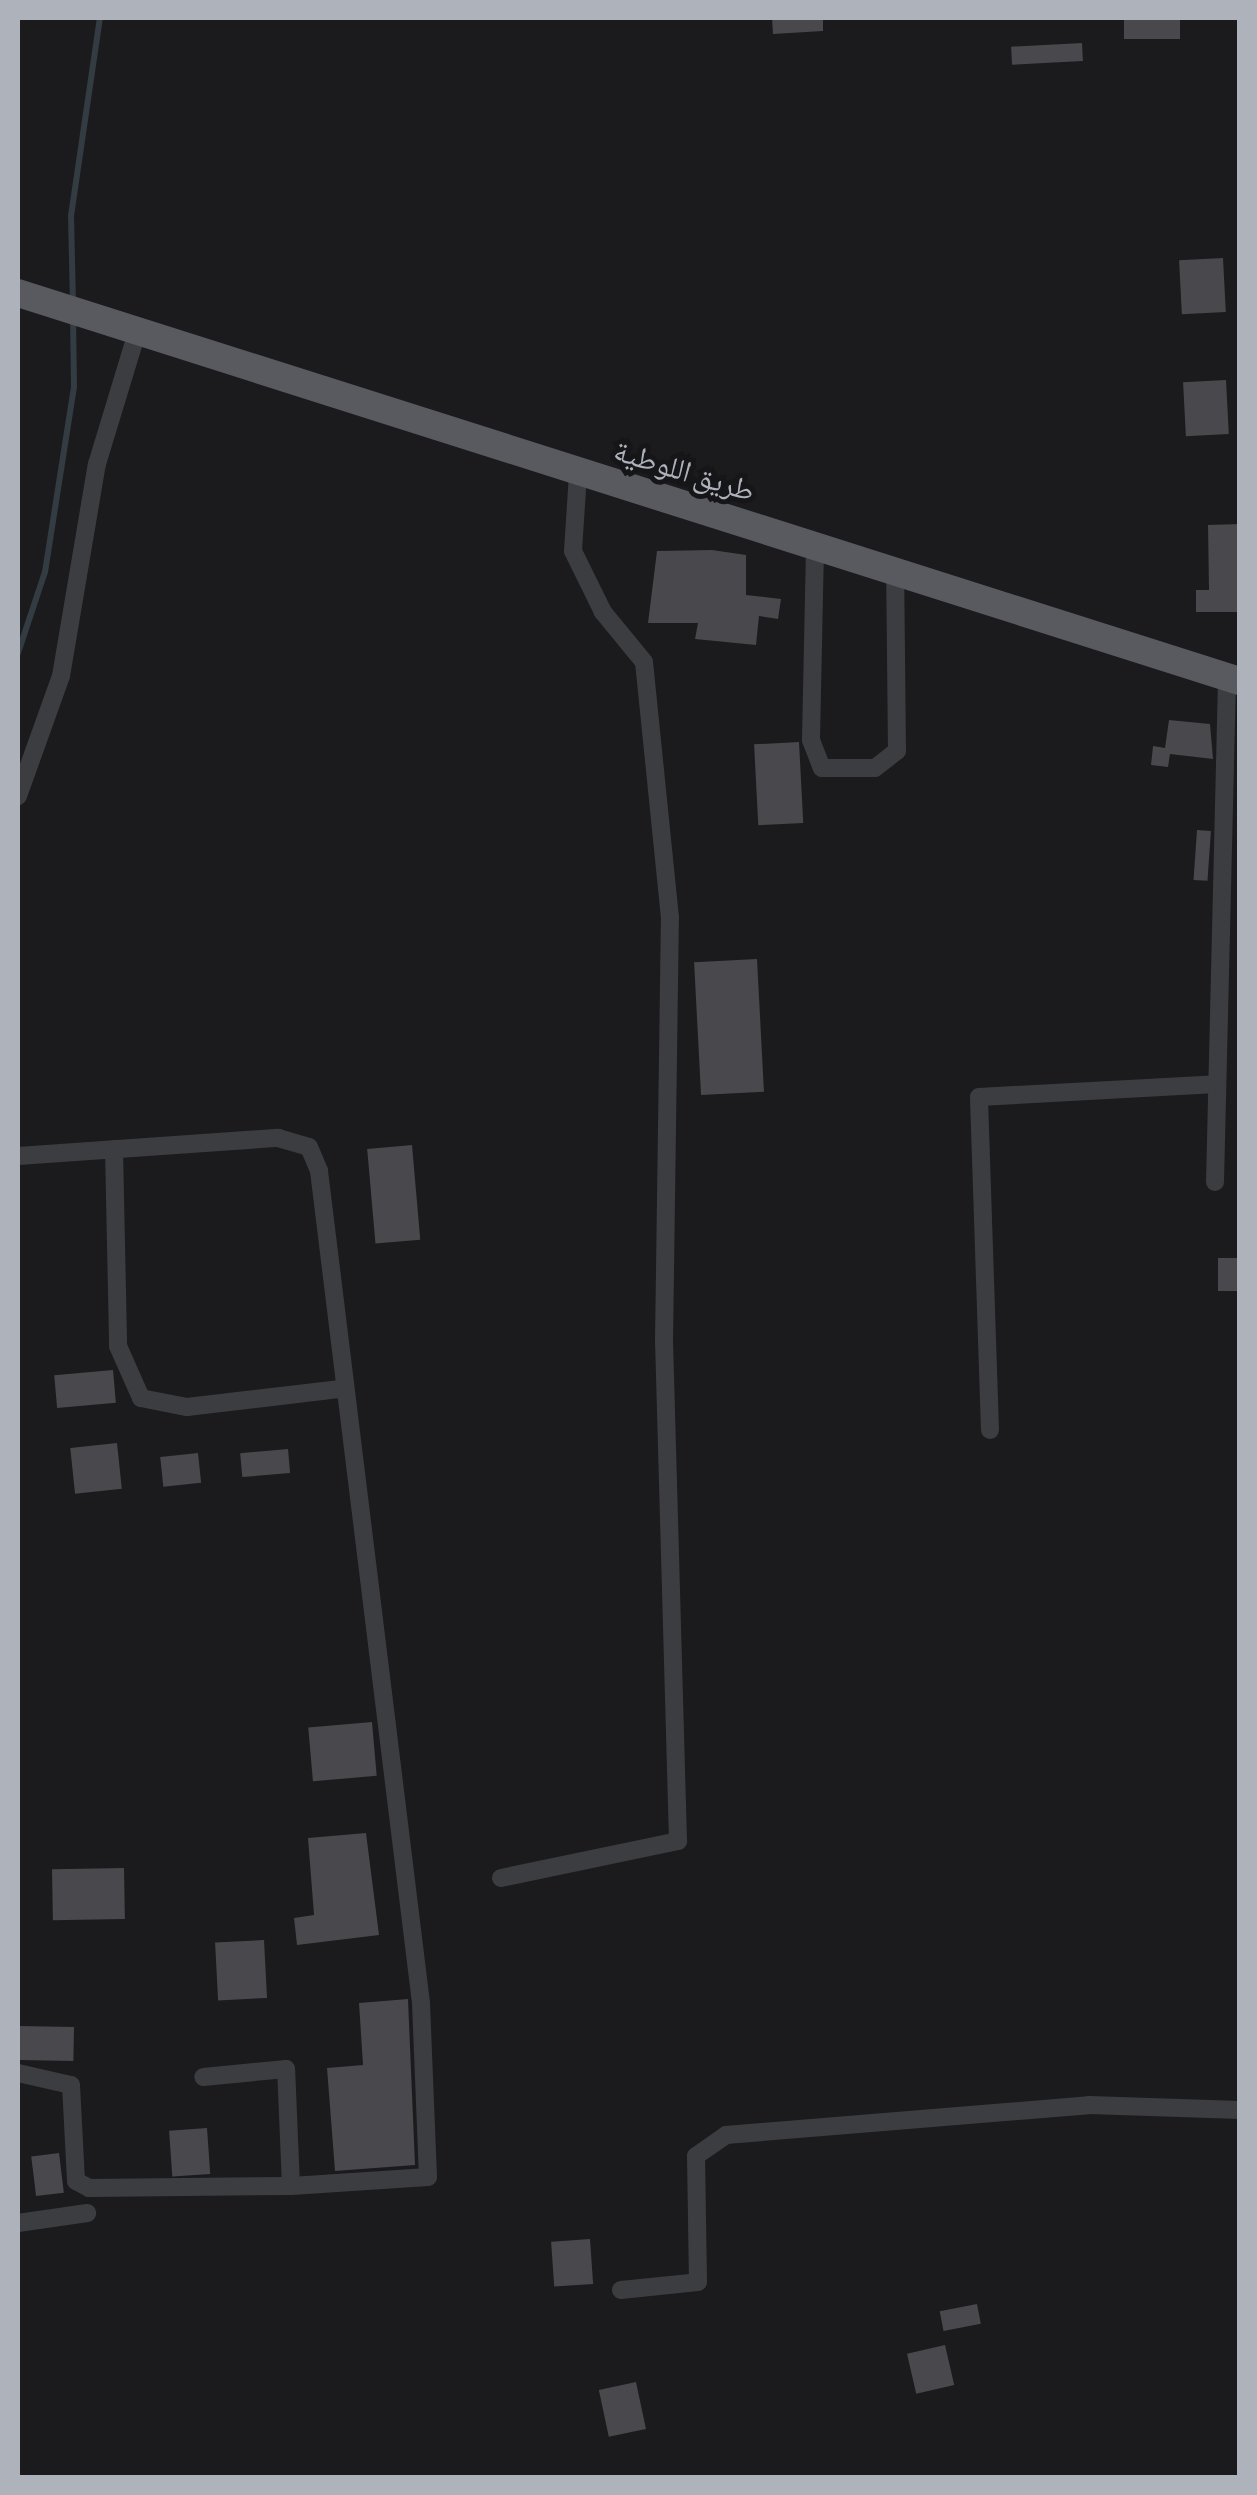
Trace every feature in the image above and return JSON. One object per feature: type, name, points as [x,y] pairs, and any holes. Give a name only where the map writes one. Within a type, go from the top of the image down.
[{"type":"main road","name":"طريق اللوطية","points":[[22,295],[1233,680]]},
{"type":"street","points":[[18,796],[60,676],[97,464],[136,332]]},
{"type":"street","points":[[501,1878],[678,1842],[664,1342],[670,918],[644,662],[602,612],[573,551],[578,473]]},
{"type":"street","points":[[815,548],[811,740],[822,768],[875,768],[897,751],[895,574]]},
{"type":"street","points":[[1214,1182],[1233,680]]},
{"type":"street","points":[[990,1430],[980,1097],[1217,1084]]},
{"type":"street","points":[[18,1156],[278,1138],[309,1147],[325,1213],[341,1389],[399,1796],[433,2159],[428,2177],[291,2186],[89,2188],[76,2181],[71,2085],[18,2074]]},
{"type":"street","points":[[114,1149],[118,1346],[141,1398],[187,1408],[341,1389]]},
{"type":"street","points":[[203,2078],[286,2069],[291,2186]]},
{"type":"street","points":[[621,2290],[698,2282],[696,2156],[726,2135],[1089,2105],[1240,2110]]},
{"type":"street","points":[[18,2223],[86,2213]]},
{"type":"building","points":[[772,18],[823,18],[823,31],[773,34]]},
{"type":"building","points":[[1124,18],[1180,18],[1180,39],[1124,39]]},
{"type":"building","points":[[1082,43],[1083,61],[1012,65],[1011,47]]},
{"type":"building","points":[[1223,258],[1226,312],[1182,314],[1179,260]]},
{"type":"building","points":[[1226,380],[1229,434],[1186,436],[1183,382]]},
{"type":"building","points":[[1240,524],[1240,612],[1196,612],[1196,590],[1209,590],[1208,525]]},
{"type":"building","points":[[712,550],[746,555],[746,595],[781,599],[778,619],[759,616],[756,645],[695,639],[698,623],[648,623],[657,551]]},
{"type":"building","points":[[1169,720],[1210,724],[1213,759],[1170,754],[1168,767],[1151,765],[1153,746],[1165,748]]},
{"type":"building","points":[[799,742],[803,823],[758,825],[754,744]]},
{"type":"building","points":[[1197,830],[1211,831],[1207,881],[1194,880]]},
{"type":"building","points":[[757,959],[764,1092],[701,1095],[694,962]]},
{"type":"building","points":[[412,1145],[420,1240],[375,1244],[367,1149]]},
{"type":"building","points":[[1218,1258],[1240,1258],[1240,1291],[1218,1291]]},
{"type":"building","points":[[113,1370],[116,1403],[57,1408],[54,1375]]},
{"type":"building","points":[[117,1443],[122,1489],[75,1494],[70,1448]]},
{"type":"building","points":[[288,1449],[290,1473],[242,1477],[240,1453]]},
{"type":"building","points":[[198,1453],[201,1483],[163,1487],[160,1457]]},
{"type":"building","points":[[372,1722],[377,1776],[313,1781],[308,1728]]},
{"type":"building","points":[[366,1833],[379,1935],[297,1945],[294,1918],[314,1915],[308,1838]]},
{"type":"building","points":[[124,1868],[125,1919],[53,1920],[52,1869]]},
{"type":"building","points":[[264,1940],[267,1998],[218,2000],[215,1943]]},
{"type":"building","points":[[408,1999],[415,2165],[335,2171],[327,2068],[363,2065],[359,2003]]},
{"type":"building","points":[[19,2026],[74,2027],[73,2061],[18,2060]]},
{"type":"building","points":[[207,2128],[210,2174],[172,2177],[169,2131]]},
{"type":"building","points":[[59,2153],[64,2193],[36,2196],[31,2156]]},
{"type":"building","points":[[590,2239],[593,2284],[554,2287],[551,2242]]},
{"type":"building","points":[[977,2304],[981,2324],[944,2331],[940,2311]]},
{"type":"building","points":[[945,2345],[954,2385],[916,2394],[907,2354]]},
{"type":"building","points":[[636,2382],[646,2429],[609,2437],[599,2390]]},
{"type":"waterway","points":[[73,304],[71,216],[100,18]]},
{"type":"waterway","points":[[18,653],[45,572],[74,387],[73,316]]}]
